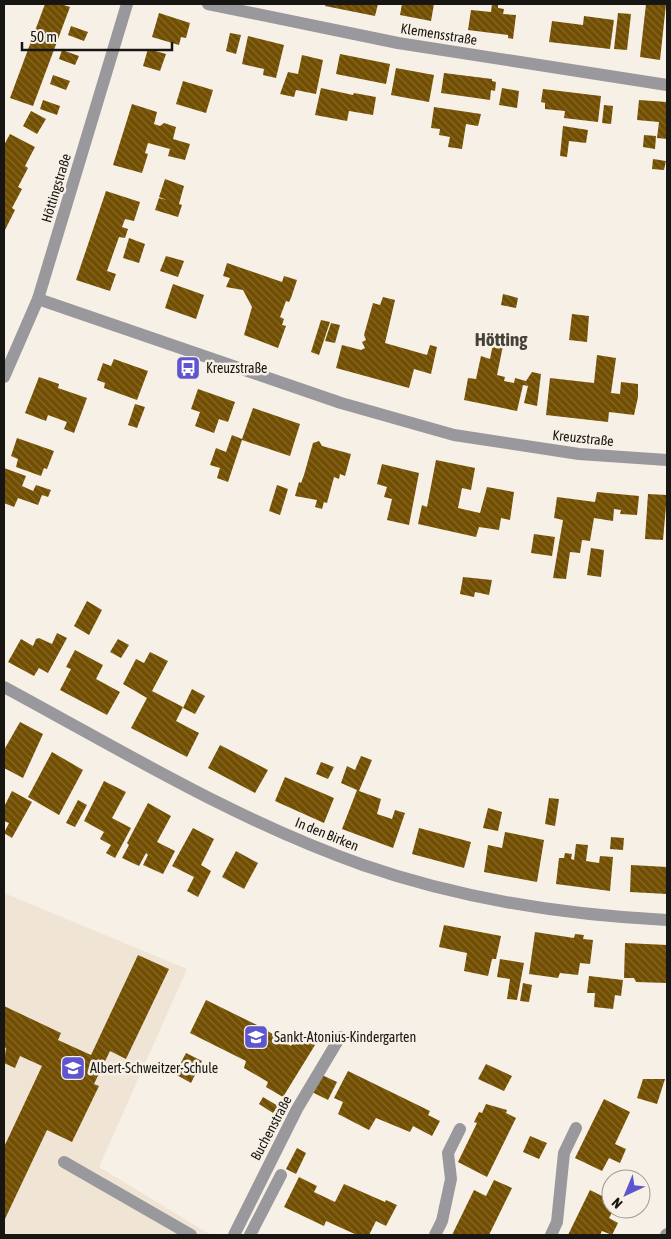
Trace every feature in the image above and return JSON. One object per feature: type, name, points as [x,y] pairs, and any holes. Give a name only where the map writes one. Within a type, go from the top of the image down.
[{"type":"street","name":"Höttingstraße","points":[[4,378],[38,299],[127,4]]},
{"type":"street","name":"Klemensstraße","points":[[208,4],[398,43],[667,85]]},
{"type":"street","name":"Kreuzstraße","points":[[38,299],[341,403],[454,435],[579,454],[667,460]]},
{"type":"street","name":"In den Birken","points":[[4,688],[203,794],[307,843],[364,865],[483,898],[552,910],[621,918],[667,920]]},
{"type":"street","name":"Buchenstraße","points":[[234,1235],[297,1109],[340,1037]]},
{"type":"street","points":[[551,1235],[557,1222],[564,1153],[576,1128]]},
{"type":"street","points":[[435,1235],[442,1221],[451,1179],[448,1153],[460,1129]]},
{"type":"street","points":[[64,1162],[191,1235]]},
{"type":"street","points":[[250,1235],[281,1175]]},
{"type":"shaded area","name":"Albert-Schweitzer-Schule","points":[[4,893],[187,969],[99,1167],[211,1235],[4,1235]]},
{"type":"building","points":[[45,4],[61,4],[70,7],[33,106],[10,98]]},
{"type":"building","points":[[326,4],[378,4],[375,16],[325,6]]},
{"type":"building","points":[[402,4],[434,4],[431,21],[400,15]]},
{"type":"building","points":[[492,4],[498,4],[498,8],[504,9],[503,14],[516,15],[513,39],[508,38],[508,35],[468,30],[471,10],[491,12]]},
{"type":"building","points":[[646,4],[666,4],[660,60],[640,57]]},
{"type":"building","points":[[159,13],[190,23],[186,38],[181,37],[179,45],[152,37]]},
{"type":"building","points":[[618,13],[631,14],[627,50],[614,49]]},
{"type":"building","points":[[584,16],[614,20],[610,49],[549,42],[552,21],[583,25]]},
{"type":"building","points":[[71,26],[88,32],[84,41],[68,35]]},
{"type":"building","points":[[230,33],[241,35],[236,54],[226,51]]},
{"type":"building","points":[[248,36],[284,45],[276,78],[263,75],[264,69],[242,64]]},
{"type":"building","points":[[148,49],[166,54],[160,71],[143,66]]},
{"type":"building","points":[[62,50],[79,56],[75,65],[59,59]]},
{"type":"building","points":[[340,54],[390,64],[386,84],[336,74]]},
{"type":"building","points":[[302,55],[323,60],[316,94],[296,90],[294,97],[280,94],[288,72],[298,74]]},
{"type":"building","points":[[396,68],[434,75],[429,102],[391,95]]},
{"type":"building","points":[[444,73],[492,79],[492,81],[496,82],[495,91],[491,90],[490,100],[441,93]]},
{"type":"building","points":[[53,75],[70,81],[66,90],[50,84]]},
{"type":"building","points":[[183,81],[213,90],[206,113],[176,104]]},
{"type":"building","points":[[321,88],[353,95],[354,93],[376,97],[373,115],[349,111],[347,121],[315,115]]},
{"type":"building","points":[[502,88],[519,91],[517,108],[499,105]]},
{"type":"building","points":[[543,89],[601,96],[598,122],[564,118],[565,111],[545,109],[545,103],[541,102]]},
{"type":"building","points":[[43,100],[60,106],[57,115],[40,109]]},
{"type":"building","points":[[639,100],[667,102],[667,139],[657,138],[659,122],[637,120]]},
{"type":"building","points":[[132,104],[157,112],[154,124],[160,126],[164,123],[176,127],[173,139],[190,144],[185,160],[168,156],[170,149],[148,143],[145,153],[148,154],[142,173],[113,165]]},
{"type":"building","points":[[604,105],[613,106],[611,124],[602,123]]},
{"type":"building","points":[[434,107],[481,114],[478,126],[466,124],[462,149],[448,147],[450,137],[439,135],[440,129],[431,128]]},
{"type":"building","points":[[31,111],[46,119],[37,134],[23,126]]},
{"type":"building","points":[[563,126],[588,130],[586,143],[569,141],[567,157],[560,156]]},
{"type":"building","points":[[10,134],[35,147],[25,166],[28,168],[18,187],[22,189],[12,208],[15,210],[4,232],[4,145]]},
{"type":"building","points":[[644,135],[656,136],[655,149],[643,147]]},
{"type":"building","points":[[653,159],[666,161],[664,170],[652,169]]},
{"type":"building","points":[[165,179],[184,186],[179,204],[182,205],[178,217],[155,210],[159,198],[167,200],[159,197]]},
{"type":"building","points":[[106,191],[140,202],[134,221],[125,219],[122,227],[128,229],[125,238],[119,237],[107,271],[116,274],[110,291],[76,280]]},
{"type":"building","points":[[129,238],[145,244],[139,263],[123,258]]},
{"type":"building","points":[[166,256],[184,261],[178,277],[160,271]]},
{"type":"building","points":[[227,263],[282,282],[284,276],[297,280],[291,298],[289,302],[286,301],[280,317],[284,319],[282,325],[286,326],[278,348],[244,335],[252,307],[243,290],[226,287],[230,278],[223,276]]},
{"type":"building","points":[[173,284],[204,295],[196,319],[165,308]]},
{"type":"building","points":[[503,294],[518,298],[516,308],[501,305]]},
{"type":"building","points":[[383,297],[395,300],[385,343],[427,355],[430,345],[437,347],[431,374],[414,369],[409,388],[336,368],[342,345],[361,350],[365,348],[362,342],[366,340],[364,335],[373,303],[380,305]]},
{"type":"building","points":[[572,314],[589,316],[587,342],[569,340]]},
{"type":"building","points":[[321,320],[330,322],[319,355],[311,352]]},
{"type":"building","points":[[331,323],[340,325],[335,343],[325,341]]},
{"type":"building","points":[[494,339],[504,341],[497,375],[505,377],[504,381],[514,383],[515,378],[526,381],[532,372],[541,374],[537,406],[524,403],[528,386],[523,385],[517,411],[464,400],[468,378],[476,379],[481,356],[490,359]]},
{"type":"building","points":[[597,355],[616,358],[611,393],[620,394],[621,382],[638,384],[638,397],[634,415],[609,412],[608,422],[546,415],[550,378],[594,383]]},
{"type":"building","points":[[114,359],[148,371],[137,400],[104,388],[105,383],[97,380],[103,363],[111,366]]},
{"type":"building","points":[[39,377],[59,384],[58,388],[87,398],[74,433],[64,429],[67,422],[48,415],[46,421],[25,413]]},
{"type":"building","points":[[198,389],[235,402],[228,422],[219,419],[214,433],[195,426],[200,412],[191,409]]},
{"type":"building","points":[[135,404],[145,407],[137,428],[128,425]]},
{"type":"building","points":[[253,408],[300,424],[290,456],[242,440],[228,482],[217,478],[220,468],[210,465],[216,448],[226,452],[232,435],[242,439]]},
{"type":"building","points":[[17,438],[54,451],[47,469],[44,468],[41,476],[16,467],[18,459],[11,456]]},
{"type":"building","points":[[319,441],[322,446],[351,454],[345,476],[340,474],[339,479],[334,477],[327,503],[324,502],[322,509],[315,507],[317,500],[295,496],[299,482],[301,483],[304,475],[313,443]]},
{"type":"building","points":[[436,460],[475,468],[471,490],[462,488],[458,508],[480,513],[487,487],[514,492],[510,520],[501,518],[499,530],[479,527],[476,537],[418,524],[422,505],[427,507]]},
{"type":"building","points":[[382,464],[419,473],[409,525],[387,520],[392,499],[384,497],[387,487],[377,484]]},
{"type":"building","points":[[4,468],[26,476],[22,486],[33,491],[36,485],[51,490],[48,497],[42,495],[38,505],[18,498],[14,507],[4,503]]},
{"type":"building","points":[[277,485],[288,489],[280,515],[269,511]]},
{"type":"building","points":[[597,492],[639,496],[637,515],[620,514],[621,510],[614,509],[613,521],[594,518],[590,541],[582,540],[580,553],[570,552],[566,579],[553,578],[563,520],[554,518],[557,497],[595,502]]},
{"type":"building","points":[[648,494],[667,495],[663,540],[645,539]]},
{"type":"building","points":[[534,534],[555,537],[552,556],[531,553]]},
{"type":"building","points":[[591,548],[604,550],[601,577],[587,575]]},
{"type":"building","points":[[463,577],[492,580],[489,595],[475,592],[474,597],[460,594]]},
{"type":"building","points":[[87,601],[102,610],[89,635],[74,626]]},
{"type":"building","points":[[57,633],[67,638],[48,673],[39,668],[34,676],[8,662],[21,639],[33,646],[36,639],[39,638],[52,644]]},
{"type":"building","points":[[118,639],[129,645],[121,658],[110,652]]},
{"type":"building","points":[[75,650],[103,665],[96,679],[120,692],[107,715],[60,690],[71,669],[66,667]]},
{"type":"building","points":[[150,652],[168,661],[152,691],[183,707],[176,721],[199,733],[187,757],[131,728],[147,698],[123,684],[136,659],[144,663]]},
{"type":"building","points":[[192,689],[205,696],[195,714],[183,708]]},
{"type":"building","points":[[20,722],[43,734],[23,778],[4,768],[4,750]]},
{"type":"building","points":[[220,745],[268,770],[255,793],[208,768]]},
{"type":"building","points":[[52,752],[83,770],[59,815],[28,797]]},
{"type":"building","points":[[361,756],[372,760],[359,791],[381,799],[377,814],[392,819],[395,810],[405,813],[393,848],[342,829],[357,790],[341,783],[347,766],[355,770]]},
{"type":"building","points":[[321,762],[334,767],[328,779],[316,774]]},
{"type":"building","points":[[285,777],[334,798],[324,823],[275,801]]},
{"type":"building","points":[[104,781],[126,792],[112,818],[131,828],[115,858],[106,853],[111,845],[100,839],[104,832],[84,821]]},
{"type":"building","points":[[12,791],[32,802],[12,838],[4,833],[9,823],[4,821],[4,807]]},
{"type":"building","points":[[549,798],[559,799],[555,826],[545,824]]},
{"type":"building","points":[[78,800],[87,805],[75,827],[66,823]]},
{"type":"building","points":[[148,803],[171,816],[157,842],[175,851],[163,874],[143,865],[148,855],[146,853],[139,866],[122,858],[129,845],[127,843]]},
{"type":"building","points":[[488,808],[502,812],[498,831],[483,828]]},
{"type":"building","points":[[193,828],[214,839],[201,865],[211,871],[198,897],[187,891],[194,877],[172,866]]},
{"type":"building","points":[[419,828],[471,842],[464,868],[412,854]]},
{"type":"building","points":[[505,832],[544,840],[537,882],[484,872],[488,845],[502,848]]},
{"type":"building","points":[[611,837],[624,838],[623,850],[610,849]]},
{"type":"building","points":[[576,844],[588,845],[586,861],[599,863],[600,856],[613,857],[610,891],[556,884],[559,858],[564,858],[565,853],[572,854],[571,859],[574,860]]},
{"type":"building","points":[[236,851],[258,863],[244,889],[222,877]]},
{"type":"building","points":[[631,865],[667,867],[667,894],[630,892]]},
{"type":"building","points":[[444,925],[501,936],[496,959],[492,959],[488,976],[464,971],[467,953],[439,947]]},
{"type":"building","points":[[535,932],[574,938],[575,934],[584,935],[583,939],[593,940],[590,964],[580,963],[578,975],[560,973],[558,978],[529,974]]},
{"type":"building","points":[[625,943],[667,945],[667,983],[636,982],[634,978],[624,978]]},
{"type":"building","points":[[138,955],[169,969],[126,1059],[110,1051],[94,1084],[99,1086],[72,1142],[47,1130],[4,1221],[4,1147],[42,1066],[20,1056],[15,1068],[4,1063],[6,1048],[4,1047],[4,1006],[61,1033],[58,1040],[91,1055]]},
{"type":"building","points":[[500,959],[524,963],[517,1000],[507,999],[510,979],[497,977]]},
{"type":"building","points":[[589,976],[623,980],[621,996],[615,995],[613,1009],[594,1007],[595,993],[587,993]]},
{"type":"building","points":[[523,983],[532,985],[529,1002],[520,1001]]},
{"type":"building","points":[[206,1000],[263,1028],[291,1046],[298,1035],[315,1045],[283,1097],[266,1087],[268,1082],[244,1068],[246,1061],[190,1033]]},
{"type":"building","points":[[186,1053],[202,1061],[191,1083],[175,1074]]},
{"type":"building","points":[[486,1064],[512,1076],[504,1091],[478,1079]]},
{"type":"building","points":[[348,1071],[430,1111],[428,1115],[440,1121],[432,1136],[413,1126],[410,1132],[376,1118],[369,1130],[338,1114],[343,1102],[334,1098]]},
{"type":"building","points":[[322,1075],[337,1082],[328,1100],[312,1092]]},
{"type":"building","points":[[643,1079],[665,1079],[657,1104],[637,1098]]},
{"type":"building","points":[[263,1097],[278,1106],[273,1113],[259,1104]]},
{"type":"building","points":[[604,1099],[630,1112],[615,1144],[626,1149],[620,1163],[609,1158],[601,1171],[575,1158]]},
{"type":"building","points":[[486,1104],[507,1110],[506,1113],[516,1118],[487,1177],[458,1162],[477,1123],[474,1122],[479,1112],[482,1113]]},
{"type":"building","points":[[530,1136],[547,1143],[539,1159],[523,1152]]},
{"type":"building","points":[[297,1148],[306,1153],[296,1174],[286,1169]]},
{"type":"building","points":[[299,1177],[317,1186],[314,1192],[335,1202],[344,1184],[385,1202],[386,1200],[397,1205],[386,1226],[376,1221],[369,1235],[357,1235],[326,1221],[324,1226],[284,1207]]},
{"type":"building","points":[[494,1180],[512,1188],[489,1235],[452,1235],[474,1190],[486,1196]]},
{"type":"building","points":[[590,1190],[601,1196],[601,1219],[611,1219],[618,1223],[612,1235],[602,1231],[600,1235],[568,1235]]},
{"type":"place","name":"Kreuzstraße","points":[[188,368]]},
{"type":"place","name":"Sankt-Atonius-Kindergarten","points":[[256,1037]]},
{"type":"place","name":"Albert-Schweitzer-Schule","points":[[73,1068]]},
{"type":"district","name":"Hötting","points":[[501,339]]}]
